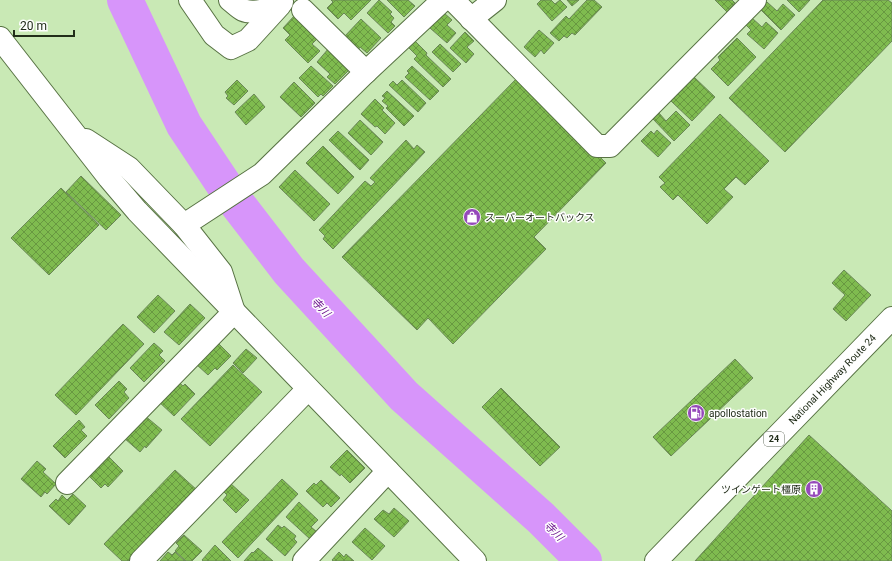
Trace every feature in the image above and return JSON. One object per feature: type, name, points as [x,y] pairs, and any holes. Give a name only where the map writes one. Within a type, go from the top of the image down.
[{"type":"main road","points":[[190,0],[214,35],[231,48],[248,40],[289,5]]},
{"type":"main road","points":[[230,0],[243,10],[269,10],[289,5]]},
{"type":"main road","points":[[193,219],[262,174],[366,72],[443,0]]},
{"type":"main road","points":[[453,0],[597,146],[610,146],[756,0]]},
{"type":"main road","points":[[471,19],[495,0]]},
{"type":"main road","points":[[289,5],[366,72]]},
{"type":"main road","points":[[0,38],[108,178],[137,211],[475,561]]},
{"type":"main road","points":[[71,130],[129,168],[193,219],[221,272],[234,312]]},
{"type":"main road","points":[[67,483],[234,312]]},
{"type":"main road","name":"National Highway Route 24","points":[[656,561],[892,318]]},
{"type":"main road","points":[[141,561],[308,388]]},
{"type":"main road","points":[[304,561],[388,471]]},
{"type":"building","points":[[331,0],[371,0],[351,20],[344,13],[338,19],[327,8],[333,2]]},
{"type":"building","points":[[379,0],[392,12],[390,14],[394,18],[391,22],[395,26],[388,33],[367,13]]},
{"type":"building","points":[[387,0],[408,0],[415,6],[404,17]]},
{"type":"building","points":[[541,0],[551,0],[555,4],[560,0],[567,7],[552,21],[537,4]]},
{"type":"building","points":[[567,0],[579,0],[572,6]]},
{"type":"building","points":[[587,0],[594,0],[602,7],[575,35],[572,33],[567,38],[564,36],[559,41],[550,33],[566,16],[569,19]]},
{"type":"building","points":[[715,0],[732,0],[735,3],[727,12]]},
{"type":"building","points":[[787,0],[810,0],[799,12]]},
{"type":"building","points":[[823,0],[888,0],[892,3],[892,41],[785,152],[729,98]]},
{"type":"building","points":[[767,2],[777,11],[783,4],[795,15],[781,30],[760,9]]},
{"type":"building","points":[[444,13],[452,20],[447,25],[456,33],[447,43],[430,28]]},
{"type":"building","points":[[295,15],[317,39],[312,44],[320,51],[308,63],[285,40],[290,35],[283,28]]},
{"type":"building","points":[[752,18],[762,27],[766,22],[778,33],[764,49],[747,34],[751,30],[745,24]]},
{"type":"building","points":[[361,19],[381,38],[367,53],[360,47],[358,50],[344,37]]},
{"type":"building","points":[[539,30],[554,43],[544,54],[541,50],[535,57],[524,47]]},
{"type":"building","points":[[465,32],[474,41],[467,47],[474,54],[466,63],[450,48]]},
{"type":"building","points":[[737,38],[756,57],[728,86],[711,69],[720,60],[718,57]]},
{"type":"building","points":[[414,40],[427,53],[426,55],[451,79],[443,87],[414,59],[417,56],[408,47]]},
{"type":"building","points":[[440,44],[461,64],[453,72],[432,52]]},
{"type":"building","points":[[329,48],[351,68],[335,84],[327,77],[330,74],[317,62]]},
{"type":"building","points":[[311,66],[333,86],[323,96],[321,94],[318,97],[299,78]]},
{"type":"building","points":[[412,66],[439,91],[430,100],[405,77],[409,73],[407,71]]},
{"type":"building","points":[[518,77],[606,163],[534,237],[546,249],[453,344],[428,318],[417,330],[342,257]]},
{"type":"building","points":[[694,77],[715,97],[692,121],[671,101]]},
{"type":"building","points":[[237,80],[248,91],[234,105],[226,98],[228,96],[225,92]]},
{"type":"building","points":[[402,80],[426,103],[418,112],[389,85],[393,81],[397,85]]},
{"type":"building","points":[[294,82],[315,103],[301,117],[280,97]]},
{"type":"building","points":[[387,91],[414,116],[404,126],[386,108],[388,106],[382,101],[385,98],[382,96]]},
{"type":"building","points":[[254,94],[265,107],[246,125],[235,112]]},
{"type":"building","points":[[375,99],[384,108],[382,110],[395,123],[385,134],[361,114]]},
{"type":"building","points":[[676,111],[690,125],[674,141],[653,119],[659,113],[666,121]]},
{"type":"building","points":[[720,114],[769,161],[745,185],[736,177],[724,189],[733,197],[707,224],[678,195],[673,200],[660,187],[665,183],[659,177]]},
{"type":"building","points":[[360,120],[383,142],[371,155],[348,133]]},
{"type":"building","points":[[657,130],[671,143],[658,157],[641,141],[651,131],[654,134]]},
{"type":"building","points":[[338,131],[369,160],[360,170],[329,140]]},
{"type":"building","points":[[406,140],[414,149],[417,145],[425,152],[333,249],[323,239],[325,236],[319,230],[365,181],[371,186],[375,182],[370,178]]},
{"type":"building","points":[[323,146],[354,177],[338,194],[306,163]]},
{"type":"building","points":[[295,170],[330,204],[314,221],[279,187]]},
{"type":"building","points":[[81,176],[121,215],[106,230],[66,192]]},
{"type":"building","points":[[61,188],[99,225],[49,275],[11,238]]},
{"type":"building","points":[[844,270],[871,295],[846,321],[833,309],[845,295],[832,283]]},
{"type":"building","points":[[158,295],[175,311],[154,333],[137,317]]},
{"type":"building","points":[[190,304],[205,318],[179,345],[164,332]]},
{"type":"building","points":[[123,324],[144,344],[76,415],[55,395]]},
{"type":"building","points":[[217,342],[231,356],[217,370],[215,368],[208,375],[196,364]]},
{"type":"building","points":[[154,343],[163,351],[159,355],[165,361],[144,382],[130,368]]},
{"type":"building","points":[[246,349],[257,358],[243,373],[233,363]]},
{"type":"building","points":[[735,359],[753,378],[671,456],[653,437]]},
{"type":"building","points":[[233,365],[262,392],[210,446],[181,419]]},
{"type":"building","points":[[176,380],[183,386],[185,384],[195,394],[174,416],[157,400]]},
{"type":"building","points":[[119,381],[127,389],[124,392],[129,398],[109,419],[95,405]]},
{"type":"building","points":[[501,388],[560,447],[540,466],[482,407]]},
{"type":"building","points":[[144,415],[162,430],[146,448],[145,446],[140,452],[124,438]]},
{"type":"building","points":[[79,420],[85,427],[81,430],[87,436],[65,458],[53,446]]},
{"type":"building","name":"ツインゲート橿原","points":[[809,435],[892,511],[892,561],[695,561]]},
{"type":"building","points":[[347,450],[365,468],[350,483],[341,474],[340,476],[330,467]]},
{"type":"building","points":[[106,454],[123,471],[108,487],[105,484],[101,488],[87,474]]},
{"type":"building","points":[[37,461],[46,469],[43,472],[56,484],[47,494],[45,492],[41,497],[21,479]]},
{"type":"building","points":[[175,470],[198,491],[132,561],[122,561],[104,544]]},
{"type":"building","points":[[282,479],[298,494],[238,558],[222,542]]},
{"type":"building","points":[[321,480],[340,498],[331,507],[327,503],[323,507],[306,491],[314,483],[316,485]]},
{"type":"building","points":[[230,483],[249,500],[236,513],[223,500],[227,495],[223,491]]},
{"type":"building","points":[[73,494],[86,506],[69,525],[49,506],[56,499],[58,501],[62,495],[67,500]]},
{"type":"building","points":[[299,502],[318,520],[311,527],[317,532],[310,539],[286,517]]},
{"type":"building","points":[[394,508],[409,521],[394,537],[374,519],[383,510],[389,514]]},
{"type":"building","points":[[278,525],[282,528],[284,526],[296,536],[294,539],[297,542],[285,556],[266,539]]},
{"type":"building","points":[[365,528],[385,546],[372,560],[352,542]]},
{"type":"building","points":[[184,535],[202,551],[192,561],[186,561],[175,551],[179,546],[176,543]]},
{"type":"building","points":[[215,545],[231,561],[202,560]]},
{"type":"building","points":[[258,548],[273,561],[244,561]]},
{"type":"building","points":[[168,552],[172,555],[175,552],[185,561],[160,561]]},
{"type":"building","points":[[339,552],[344,557],[346,554],[354,561],[333,561],[332,560]]},
{"type":"waterway","name":"寺川","points":[[125,0],[184,125],[232,197],[289,271],[404,396],[541,518],[584,561]]},
{"type":"place","name":"スーパーオートバックス","points":[[472,217]]},
{"type":"place","name":"apollostation","points":[[696,413]]},
{"type":"place","name":"ツインゲート橿原","points":[[814,489]]}]
